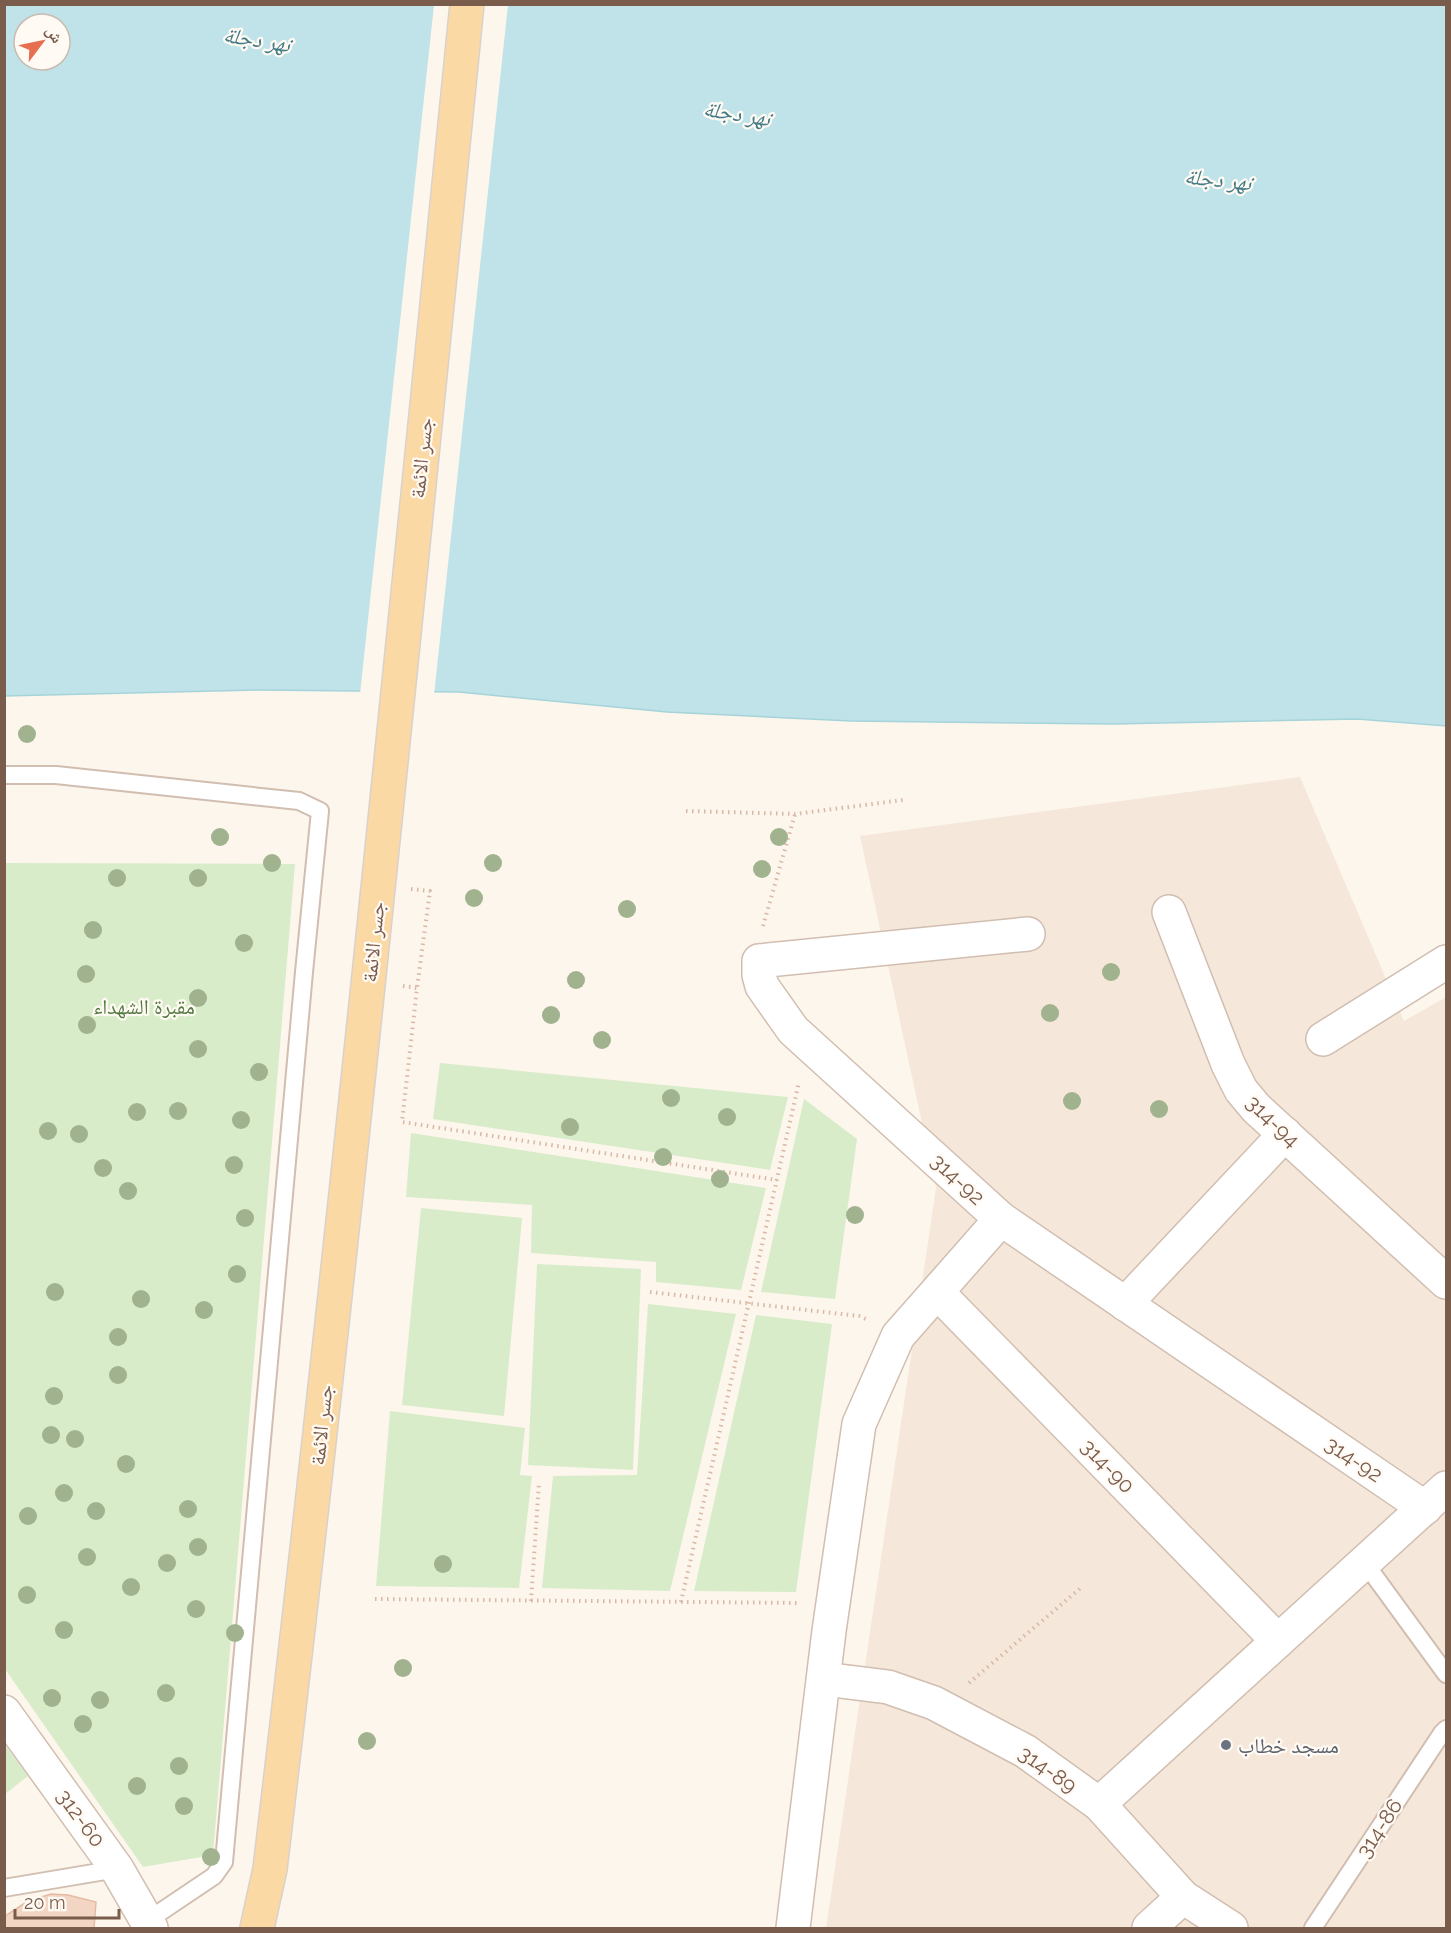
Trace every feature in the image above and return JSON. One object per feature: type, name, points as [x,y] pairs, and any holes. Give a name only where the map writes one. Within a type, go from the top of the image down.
[{"type":"main road","name":"جسر الائمة","points":[[270,1873],[302,1604],[376,908],[467,4]]},
{"type":"main road","points":[[257,1929],[270,1873]]},
{"type":"main road","points":[[270,1873],[273,1929]]},
{"type":"street","name":"314-94","points":[[1169,912],[1228,1064],[1241,1090],[1256,1108],[1446,1282]]},
{"type":"street","points":[[759,961],[1028,934]]},
{"type":"street","name":"314-92","points":[[759,961],[762,986],[793,1030],[1001,1219],[1125,1304],[1436,1498]]},
{"type":"street","points":[[1323,1039],[1446,962]]},
{"type":"street","points":[[1125,1304],[1285,1134]]},
{"type":"street","points":[[793,1929],[833,1604],[859,1424],[898,1335],[1001,1219]]},
{"type":"street","name":"314-90","points":[[937,1292],[1278,1641]]},
{"type":"street","points":[[1099,1804],[1436,1498]]},
{"type":"street","name":"314-89","points":[[824,1679],[888,1687],[941,1707],[1025,1751],[1099,1804],[1183,1897],[1231,1929]]},
{"type":"street","name":"312-60","points":[[4,1712],[117,1869],[149,1925]]},
{"type":"street","points":[[1149,1929],[1183,1897]]},
{"type":"lane","points":[[4,775],[56,775],[299,801],[320,811],[224,1862],[214,1876],[149,1925]]},
{"type":"lane","points":[[1365,1563],[1446,1674]]},
{"type":"lane","name":"314-86","points":[[1313,1929],[1446,1729]]},
{"type":"lane","points":[[4,1888],[117,1869]]},
{"type":"path","points":[[686,812],[795,814],[903,800]]},
{"type":"path","points":[[759,961],[759,942],[795,814]]},
{"type":"path","points":[[430,891],[402,1122],[777,1180]]},
{"type":"path","points":[[403,986],[417,988]]},
{"type":"path","points":[[681,1602],[802,1069],[818,1051]]},
{"type":"path","points":[[651,1292],[859,1316],[898,1335]]},
{"type":"path","points":[[531,1601],[538,1483]]},
{"type":"path","points":[[941,1707],[1083,1586]]},
{"type":"path","points":[[375,1599],[833,1604]]},
{"type":"shaded area","points":[[1300,777],[1404,1021],[1446,997],[1446,1928],[826,1928],[936,1188],[860,836]]},
{"type":"green space","name":"مقبرة الشهداء","points":[[4,863],[295,864],[213,1855],[143,1867],[5,1669]]},
{"type":"green space","points":[[440,1063],[788,1097],[770,1170],[433,1119]]},
{"type":"green space","points":[[804,1099],[857,1139],[835,1299],[761,1292]]},
{"type":"green space","points":[[411,1133],[766,1188],[741,1290],[656,1282],[656,1262],[531,1253],[532,1205],[406,1197]]},
{"type":"green space","points":[[421,1208],[522,1218],[504,1416],[402,1405]]},
{"type":"green space","points":[[537,1264],[641,1269],[633,1470],[528,1465]]},
{"type":"green space","points":[[648,1304],[736,1314],[670,1591],[542,1588],[553,1476],[637,1475]]},
{"type":"green space","points":[[756,1315],[832,1324],[796,1592],[694,1591]]},
{"type":"green space","points":[[390,1411],[525,1428],[520,1475],[532,1476],[519,1588],[376,1586]]},
{"type":"green space","points":[[5,1745],[28,1776],[5,1794]]},
{"type":"water","name":"نهر دجلة","points":[[5,5],[1446,5],[1446,726],[1357,719],[1113,724],[851,721],[667,712],[459,692],[258,690],[5,696]]},
{"type":"pier","points":[[434,5],[508,5],[434,695],[360,694]]},
{"type":"building","points":[[51,1894],[68,1895],[96,1902],[94,1928],[4,1928],[4,1917],[8,1914],[28,1901]]},
{"type":"place","name":"مسجد خطاب","points":[[1226,1745]]}]
